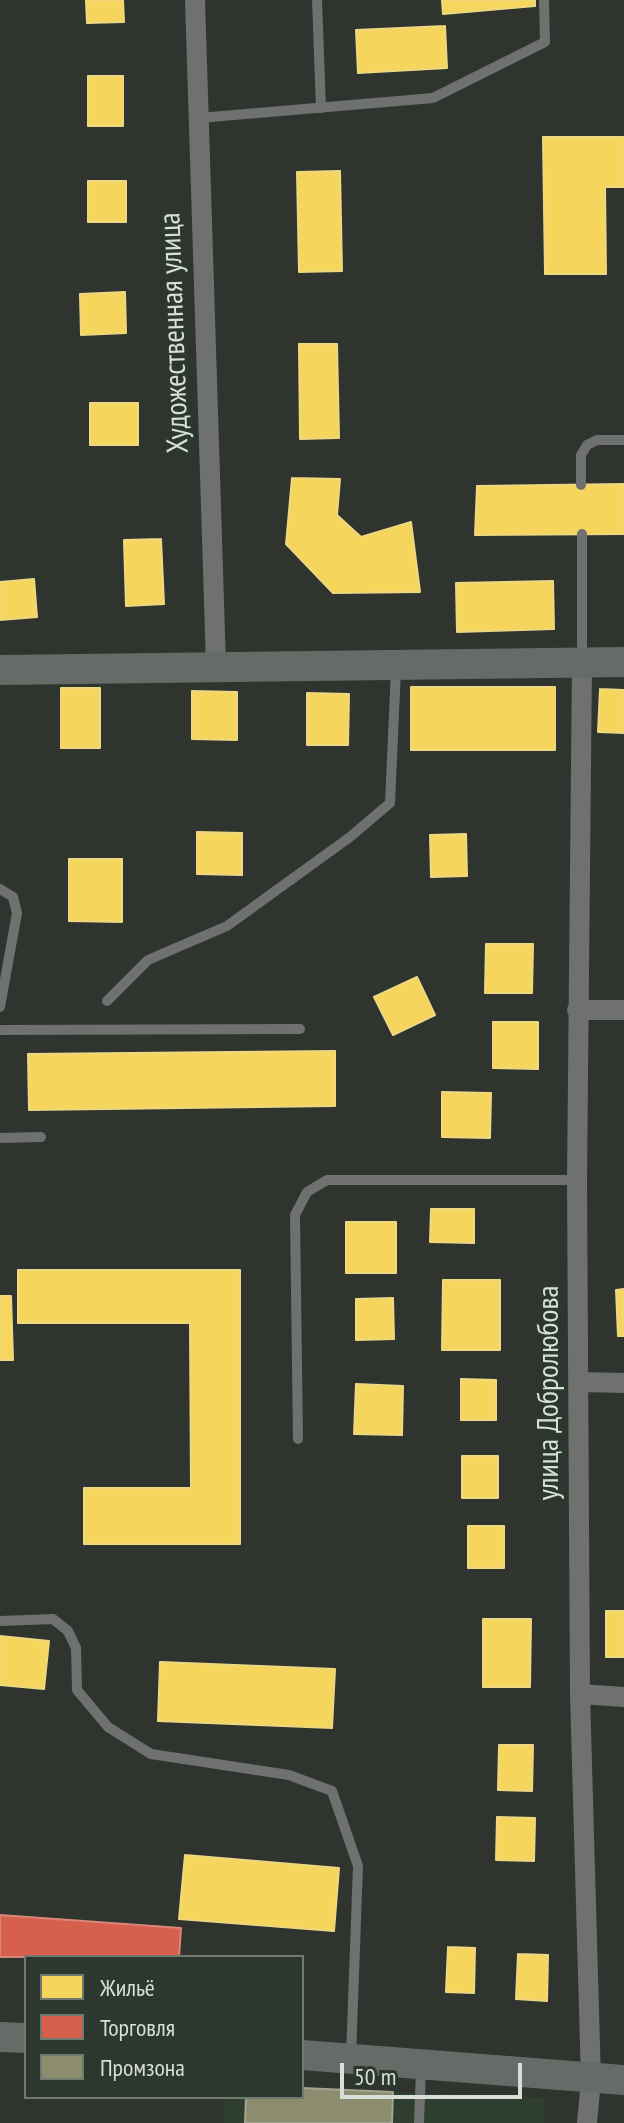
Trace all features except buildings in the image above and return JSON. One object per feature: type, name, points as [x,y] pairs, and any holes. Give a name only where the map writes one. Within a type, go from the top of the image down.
[{"type":"street","name":"Художественная улица","points":[[195,0],[216,665]]},
{"type":"street","name":"улица Добролюбова","points":[[582,662],[577,1180],[580,1694],[591,2080],[587,2123]]},
{"type":"street","points":[[0,670],[624,662]]},
{"type":"street","points":[[577,1010],[624,1010]]},
{"type":"street","points":[[580,1382],[624,1383]]},
{"type":"street","points":[[580,1694],[624,1697]]},
{"type":"street","points":[[0,2037],[24,2038]]},
{"type":"street","points":[[304,2055],[591,2080],[624,2080]]},
{"type":"lane","points":[[317,0],[321,108]]},
{"type":"lane","points":[[199,118],[433,98],[545,42],[544,0]]},
{"type":"lane","points":[[581,485],[581,455],[587,445],[597,440],[624,440]]},
{"type":"lane","points":[[582,534],[582,662]]},
{"type":"lane","points":[[107,1001],[148,960],[227,926],[350,837],[390,803],[396,663]]},
{"type":"lane","points":[[0,889],[13,897],[17,913],[0,1007]]},
{"type":"lane","points":[[0,1030],[300,1029]]},
{"type":"lane","points":[[0,1138],[41,1137]]},
{"type":"lane","points":[[298,1439],[295,1215],[307,1192],[327,1180],[577,1180]]},
{"type":"lane","points":[[0,1621],[53,1619],[68,1631],[76,1648],[77,1690],[108,1727],[151,1754],[289,1775],[332,1791],[358,1866],[351,2058]]},
{"type":"lane","points":[[419,2123],[421,2065]]},
{"type":"shaded area","points":[[304,2088],[545,2098],[544,2123],[224,2123],[225,2099],[304,2099]]}]
